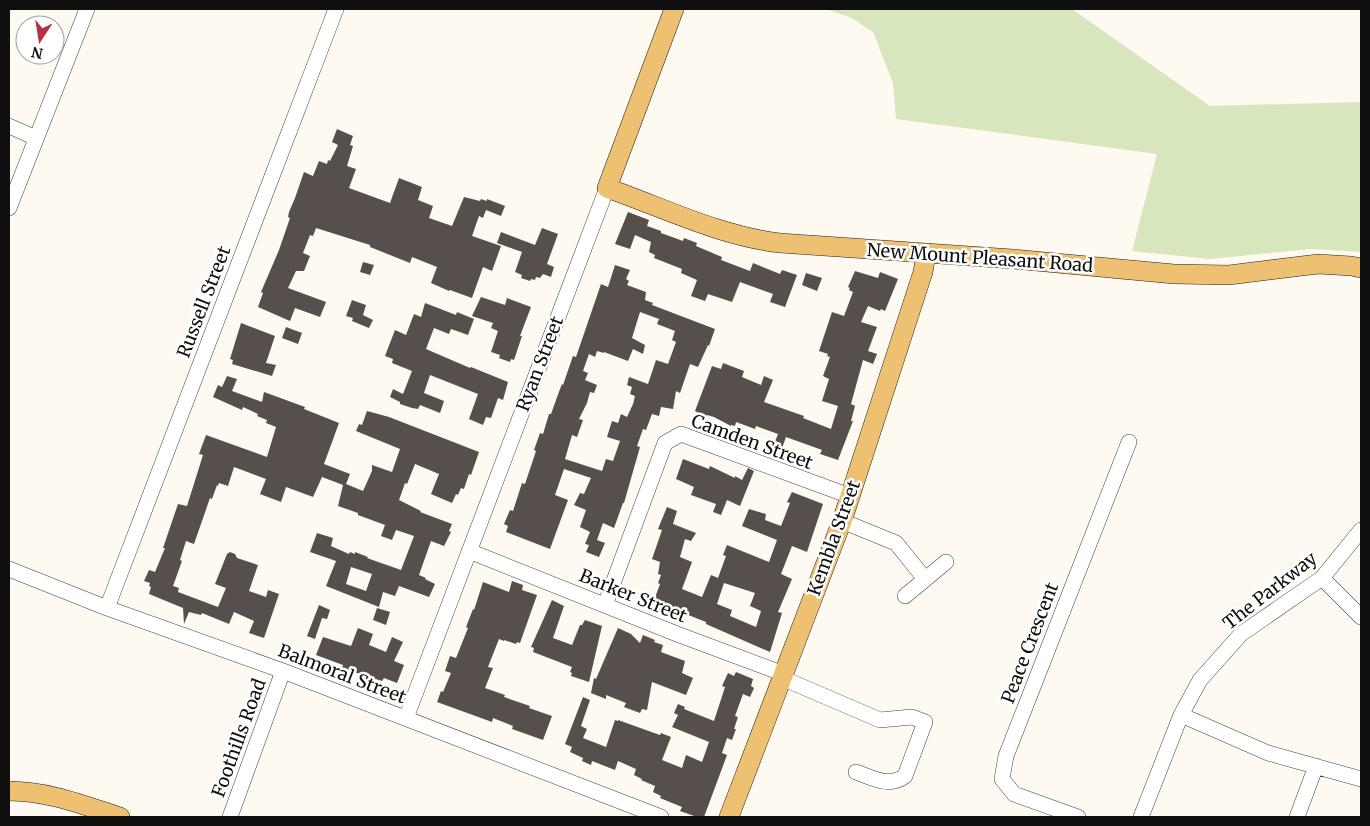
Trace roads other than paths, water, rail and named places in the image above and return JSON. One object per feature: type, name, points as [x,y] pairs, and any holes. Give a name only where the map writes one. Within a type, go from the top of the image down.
[{"type":"main road","name":"Ryan Street","points":[[607,188],[674,9]]},
{"type":"main road","name":"New Mount Pleasant Road","points":[[607,188],[725,232],[758,241],[1014,259],[1174,274],[1229,275],[1318,264],[1361,268]]},
{"type":"main road","name":"Kembla Street","points":[[729,817],[842,521],[923,272],[926,254]]},
{"type":"main road","points":[[9,792],[28,791],[46,794],[120,817]]},
{"type":"street","points":[[9,208],[87,9]]},
{"type":"street","name":"Russell Street","points":[[107,608],[336,9]]},
{"type":"street","points":[[9,126],[36,138]]},
{"type":"street","name":"Ryan Street","points":[[406,718],[607,188]]},
{"type":"street","name":"Camden Street","points":[[606,605],[665,443],[681,434],[850,496]]},
{"type":"street","name":"Peace Crescent","points":[[1078,817],[1014,794],[1002,779],[1006,756],[1129,442]]},
{"type":"street","points":[[842,521],[896,543],[925,579]]},
{"type":"street","name":"The Parkway","points":[[1141,817],[1181,715],[1200,680],[1240,634],[1322,578],[1361,530]]},
{"type":"street","name":"Barker Street","points":[[469,552],[783,676],[880,720],[912,717],[925,722],[906,776],[899,781],[887,783],[856,772]]},
{"type":"street","points":[[905,596],[946,562]]},
{"type":"street","name":"Balmoral Street","points":[[9,569],[107,608],[283,671],[661,817]]},
{"type":"street","points":[[1322,578],[1361,617]]},
{"type":"street","name":"Foothills Road","points":[[230,817],[283,671]]},
{"type":"street","points":[[1181,715],[1268,753],[1361,779]]},
{"type":"street","points":[[1297,817],[1316,766]]}]
